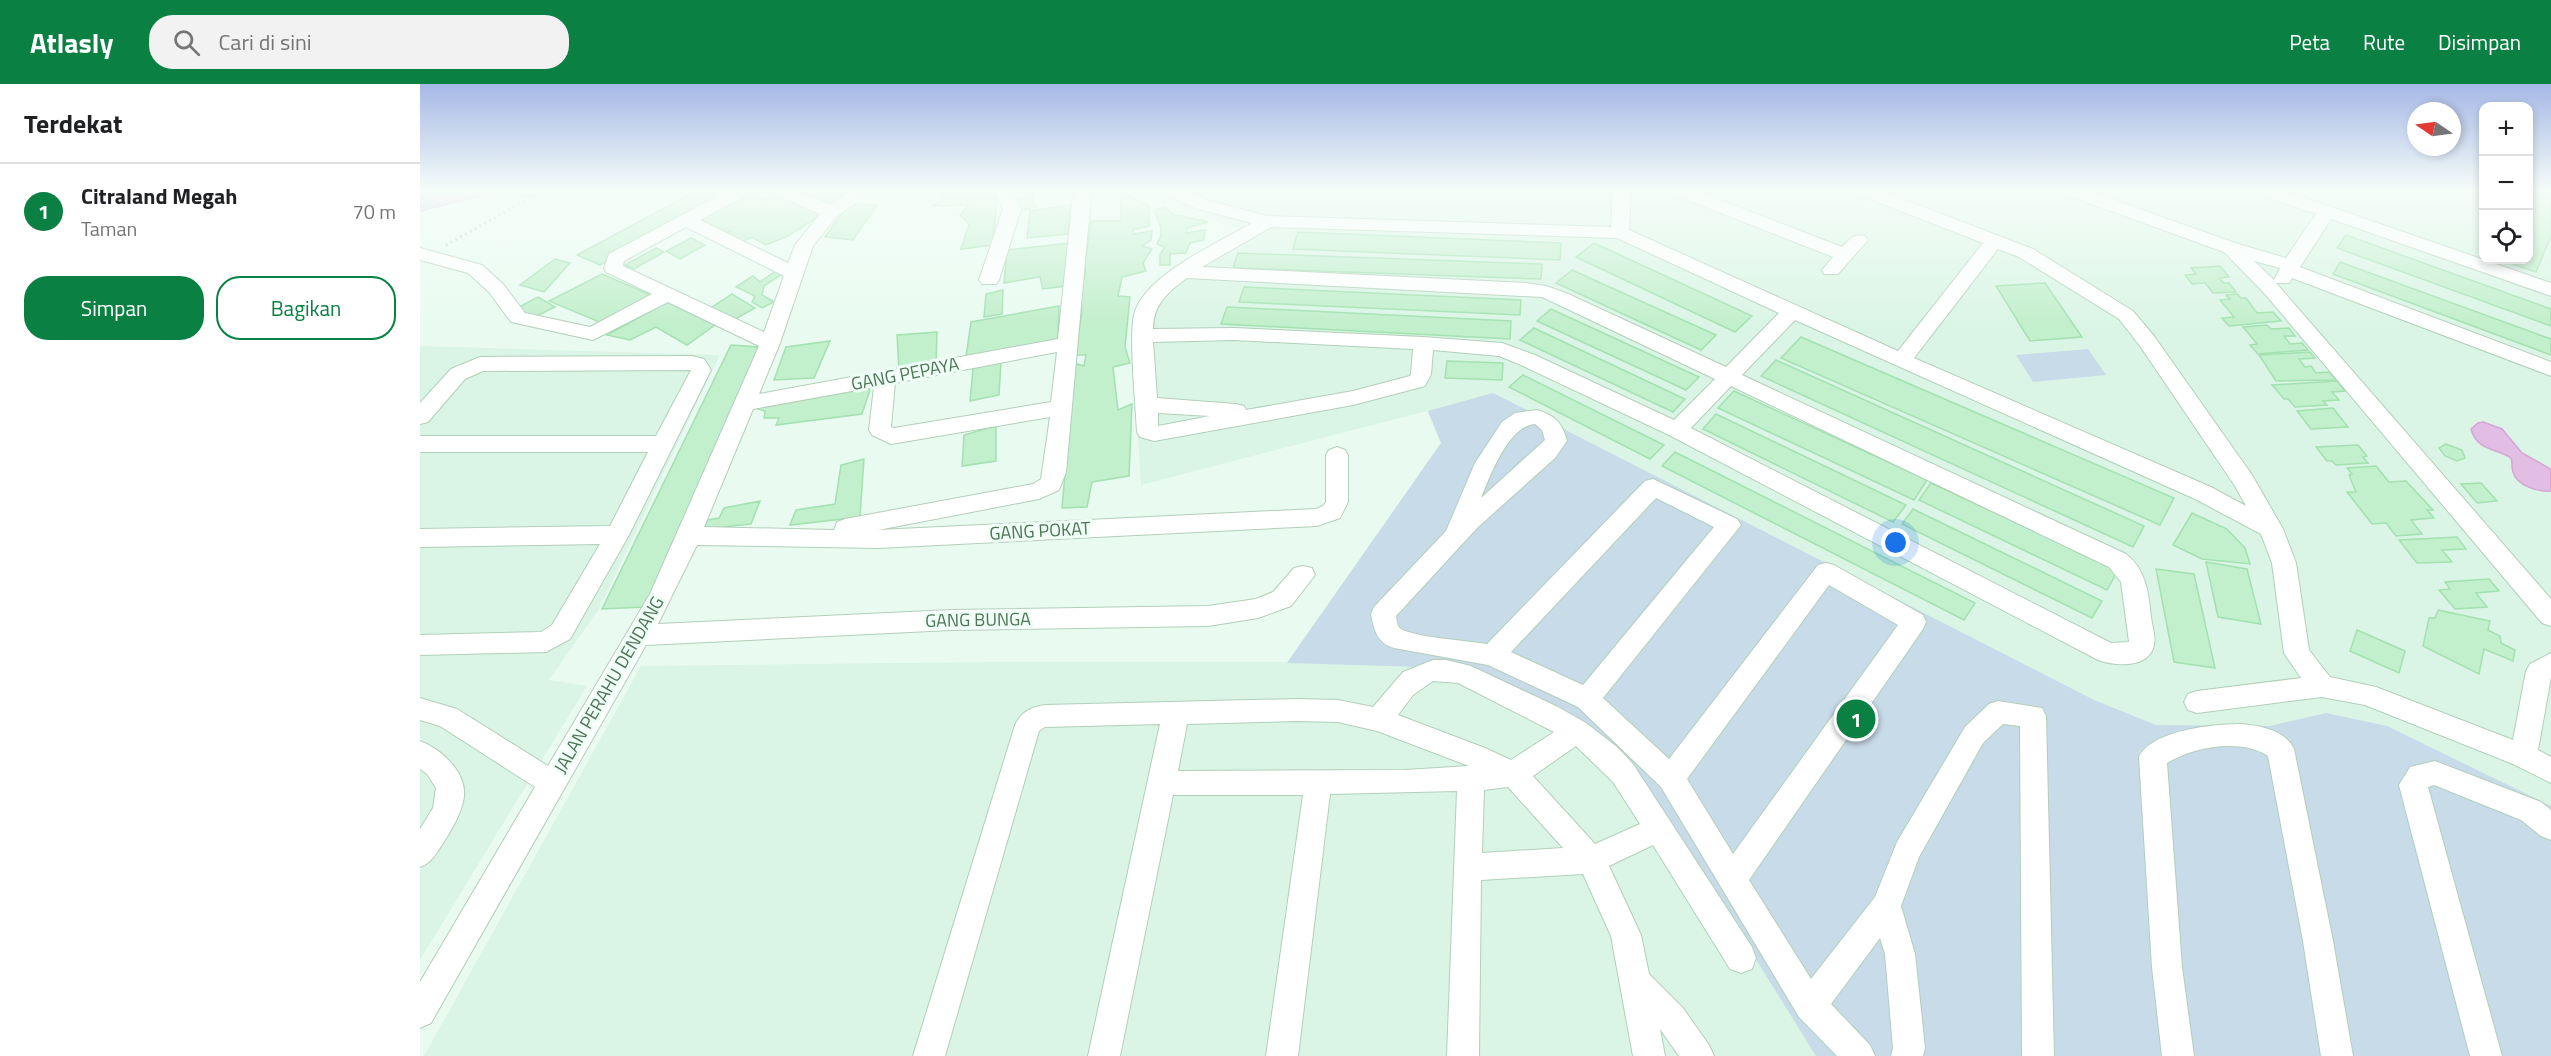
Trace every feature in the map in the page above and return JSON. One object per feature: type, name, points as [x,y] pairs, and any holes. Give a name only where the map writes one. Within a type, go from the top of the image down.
[{"type":"street","points":[[658,235],[616,258],[613,268],[770,343]]},
{"type":"street","points":[[717,235],[795,274]]},
{"type":"street","name":"JALAN PERAHU DENDANG","points":[[420,1012],[661,597],[770,343],[804,245],[812,235]]},
{"type":"street","points":[[989,280],[1003,235]]},
{"type":"street","points":[[881,530],[1048,487],[1054,478],[1078,235]]},
{"type":"street","points":[[1243,235],[1183,272],[1154,295],[1145,309],[1143,336],[1148,432],[1154,434],[1353,398],[1418,381],[1421,375],[1423,343]]},
{"type":"street","points":[[1625,235],[2203,493],[2271,529]]},
{"type":"street","points":[[1795,235],[1846,255]]},
{"type":"street","points":[[1980,235],[2041,261],[2126,315],[2147,341],[2244,481],[2271,529],[2284,562],[2297,653],[2322,686]]},
{"type":"street","points":[[2196,235],[2291,268],[2551,369]]},
{"type":"street","points":[[2272,290],[2291,268],[2312,235]]},
{"type":"street","points":[[2396,235],[2551,290]]},
{"type":"street","points":[[1832,270],[1859,240]]},
{"type":"street","points":[[1901,360],[1994,241]]},
{"type":"street","points":[[2231,248],[2272,290],[2551,616]]},
{"type":"street","points":[[422,255],[475,269],[496,288],[518,318],[593,334],[667,294]]},
{"type":"street","points":[[1143,336],[1234,334],[1423,343],[1502,350],[1677,430],[2107,653],[2130,654],[2139,649],[2142,644],[2138,602],[2131,576],[2123,565],[2099,551],[1546,292],[1526,289],[1183,272]]},
{"type":"street","points":[[1677,430],[1792,311]]},
{"type":"street","name":"GANG PEPAYA","points":[[743,405],[1068,344]]},
{"type":"street","points":[[420,417],[458,374],[480,364],[697,364],[701,370],[618,534],[564,628],[550,641],[420,645]]},
{"type":"street","points":[[885,378],[880,430],[891,436],[1061,408]]},
{"type":"street","points":[[1148,405],[1271,413]]},
{"type":"street","points":[[1456,537],[1470,497],[1502,435],[1520,419],[1536,416],[1547,422],[1554,429],[1556,441],[1547,453],[1456,537],[1383,614],[1386,629],[1394,638],[1492,656],[1587,699],[1671,778],[1810,1006],[1859,1056]]},
{"type":"street","points":[[420,444],[664,444]]},
{"type":"street","name":"GANG POKAT","points":[[689,536],[796,537],[881,530],[1253,522],[1317,516],[1332,512],[1337,502],[1336,455]]},
{"type":"street","points":[[2203,493],[2244,481]]},
{"type":"street","points":[[1492,656],[1653,487],[1729,525],[1587,699]]},
{"type":"street","points":[[420,538],[618,534]]},
{"type":"street","points":[[1671,778],[1826,572],[1914,622],[1732,880]]},
{"type":"street","name":"GANG BUNGA","points":[[639,635],[951,620],[1208,616],[1258,608],[1282,599],[1303,574]]},
{"type":"street","points":[[2523,756],[2539,671],[2551,663]]},
{"type":"street","points":[[1379,720],[1405,686],[1431,669],[1444,668],[1462,673],[1577,731],[1613,760],[1741,958]]},
{"type":"street","points":[[2197,702],[2322,686],[2367,695],[2523,756],[2551,771]]},
{"type":"street","points":[[420,709],[448,717],[552,783]]},
{"type":"street","points":[[929,1056],[1028,725],[1038,717],[1045,716],[1338,711],[1379,720],[1475,756],[1513,774],[1551,813],[1591,860],[1626,935],[1649,1056]]},
{"type":"street","points":[[1810,1006],[1886,906],[1908,851],[1974,735],[1998,712],[2033,716],[2038,1056]]},
{"type":"street","points":[[1104,1056],[1176,713]]},
{"type":"street","points":[[1162,783],[1471,780],[1513,774],[1577,731]]},
{"type":"street","points":[[2178,1056],[2167,967],[2153,757],[2166,748],[2230,736],[2255,737],[2280,749],[2318,941],[2337,1056]]},
{"type":"street","points":[[420,753],[439,765],[450,780],[451,794],[443,817],[420,854]]},
{"type":"street","points":[[2486,1056],[2413,785],[2420,776],[2435,773],[2531,812],[2551,826]]},
{"type":"street","points":[[1463,1056],[1471,780]]},
{"type":"street","points":[[1281,1056],[1318,783]]},
{"type":"street","points":[[420,820],[451,794]]},
{"type":"street","points":[[1467,867],[1591,860],[1658,830]]},
{"type":"street","points":[[1886,906],[1900,954],[1909,1047],[1907,1056]]},
{"type":"street","points":[[1637,984],[1672,1019],[1698,1056]]},
{"type":"path","points":[[422,255],[459,235]]},
{"type":"shaded area","points":[[1231,235],[2479,235],[2479,264],[2533,264],[2533,235],[2551,235],[2551,1056],[424,1056],[641,666],[988,662],[1287,662],[1441,443],[1427,411],[1141,485],[1132,340],[1139,305],[1149,288]]},
{"type":"shaded area","points":[[420,346],[720,355],[599,609],[549,680],[587,686],[420,960]]},
{"type":"shaded area","points":[[2088,349],[2106,375],[2033,382],[2016,355]]},
{"type":"shaded area","points":[[1493,393],[2094,700],[2156,725],[2270,726],[2326,713],[2387,726],[2551,806],[2551,1056],[1816,1056],[1668,818],[1584,725],[1421,667],[1287,663],[1441,443],[1428,411]]},
{"type":"shaded area","points":[[2483,422],[2502,429],[2522,453],[2549,468],[2551,491],[2534,489],[2523,484],[2515,477],[2511,458],[2478,441],[2471,429]]},
{"type":"building","points":[[614,235],[654,235],[600,265],[577,255]]},
{"type":"building","points":[[727,235],[789,235],[766,245],[752,237],[739,243]]},
{"type":"building","points":[[826,235],[856,235],[853,240],[825,237]]},
{"type":"building","points":[[965,235],[994,235],[993,245],[961,249]]},
{"type":"building","points":[[1027,235],[1054,235],[1027,238]]},
{"type":"building","points":[[1089,235],[1152,235],[1151,240],[1142,246],[1152,249],[1143,263],[1146,271],[1122,277],[1118,296],[1130,297],[1125,347],[1130,363],[1113,367],[1118,410],[1132,404],[1129,476],[1092,482],[1087,507],[1062,508],[1070,417],[1070,376],[1077,364],[1084,366],[1086,355],[1075,355],[1082,312],[1080,296]]},
{"type":"building","points":[[1161,235],[1204,235],[1204,240],[1190,243],[1186,253],[1170,254],[1170,265],[1160,265],[1160,254],[1165,247],[1157,244]]},
{"type":"building","points":[[1297,235],[1378,235],[1561,243],[1560,260],[1293,249]]},
{"type":"building","points":[[2347,235],[2551,309],[2551,326],[2337,248]]},
{"type":"building","points":[[2533,235],[2551,235],[2551,236],[2536,272],[2513,264],[2533,264]]},
{"type":"building","points":[[691,238],[705,245],[680,259],[666,251]]},
{"type":"building","points":[[1069,243],[1066,286],[1043,289],[1040,277],[1004,283],[1007,250]]},
{"type":"building","points":[[1594,243],[1752,316],[1735,332],[1576,257]]},
{"type":"building","points":[[656,248],[664,252],[634,269],[625,265]]},
{"type":"building","points":[[1238,253],[1542,264],[1541,279],[1233,268]]},
{"type":"building","points":[[555,259],[570,263],[544,292],[520,285]]},
{"type":"building","points":[[2340,262],[2551,339],[2551,355],[2333,274]]},
{"type":"building","points":[[2220,266],[2229,277],[2219,278],[2224,283],[2229,283],[2236,292],[2213,293],[2205,283],[2192,284],[2185,275],[2196,274],[2191,268]]},
{"type":"building","points":[[1572,270],[1716,335],[1701,350],[1556,283]]},
{"type":"building","points":[[776,271],[782,274],[764,286],[762,295],[774,302],[762,308],[752,302],[755,296],[736,287],[753,276],[760,282]]},
{"type":"building","points":[[602,274],[653,296],[604,324],[549,301]]},
{"type":"building","points":[[2045,283],[2082,337],[2030,341],[1996,286]]},
{"type":"building","points":[[1244,287],[1521,300],[1520,315],[1239,302]]},
{"type":"building","points":[[1003,290],[1002,314],[984,317],[986,294]]},
{"type":"building","points":[[732,294],[755,308],[730,322],[709,309]]},
{"type":"building","points":[[2237,294],[2241,298],[2246,298],[2257,313],[2273,312],[2281,321],[2229,326],[2222,318],[2234,317],[2220,300],[2230,299],[2226,295]]},
{"type":"building","points":[[538,297],[555,307],[533,318],[517,308]]},
{"type":"building","points":[[667,302],[715,325],[687,345],[656,327],[630,340],[607,335]]},
{"type":"building","points":[[1059,306],[1058,339],[966,357],[971,322]]},
{"type":"building","points":[[1227,307],[1511,321],[1510,339],[1221,324]]},
{"type":"building","points":[[1551,309],[1699,377],[1686,390],[1537,321]]},
{"type":"building","points":[[2267,325],[2271,329],[2289,328],[2295,336],[2284,336],[2290,344],[2302,343],[2308,350],[2258,354],[2250,345],[2257,344],[2243,327]]},
{"type":"building","points":[[1534,328],[1685,399],[1673,412],[1520,340]]},
{"type":"building","points":[[937,332],[936,365],[899,370],[897,335]]},
{"type":"building","points":[[1801,337],[2174,498],[2160,525],[1781,358]]},
{"type":"building","points":[[830,341],[814,378],[774,380],[786,347]]},
{"type":"building","points":[[731,345],[759,347],[645,607],[602,609]]},
{"type":"building","points":[[2310,352],[2315,358],[2299,359],[2305,367],[2311,366],[2316,373],[2329,372],[2336,380],[2276,381],[2259,355]]},
{"type":"building","points":[[1776,360],[2144,526],[2133,547],[1761,376]]},
{"type":"building","points":[[1447,361],[1503,363],[1502,380],[1445,378]]},
{"type":"building","points":[[1001,362],[999,395],[970,401],[973,368]]},
{"type":"building","points":[[1523,375],[1664,445],[1650,459],[1509,387]]},
{"type":"building","points":[[2337,381],[2345,391],[2332,392],[2339,400],[2323,401],[2327,405],[2295,407],[2288,399],[2284,399],[2272,385]]},
{"type":"building","points":[[871,387],[862,414],[776,425],[779,418],[764,418],[765,411],[745,405]]},
{"type":"building","points":[[1734,391],[1927,480],[1914,500],[1718,408]]},
{"type":"building","points":[[2333,408],[2348,427],[2311,429],[2297,411]]},
{"type":"building","points":[[1716,414],[1906,505],[1893,522],[1703,429]]},
{"type":"building","points":[[996,426],[996,461],[962,466],[964,435]]},
{"type":"building","points":[[2446,444],[2462,450],[2465,458],[2457,461],[2445,456],[2439,448]]},
{"type":"building","points":[[2358,445],[2367,456],[2363,457],[2368,463],[2336,465],[2332,461],[2327,461],[2316,447]]},
{"type":"building","points":[[1675,452],[1975,603],[1964,620],[1662,466]]},
{"type":"building","points":[[864,459],[860,517],[790,525],[796,510],[835,504],[841,465]]},
{"type":"building","points":[[2376,466],[2389,482],[2406,481],[2433,510],[2427,510],[2434,518],[2411,520],[2422,534],[2396,536],[2386,523],[2372,524],[2347,492],[2356,492],[2349,475],[2352,474],[2347,468]]},
{"type":"building","points":[[1931,483],[2118,570],[2107,590],[1919,500]]},
{"type":"building","points":[[2481,483],[2497,501],[2477,503],[2461,484]]},
{"type":"building","points":[[760,501],[751,524],[704,529],[707,520],[719,518],[724,508]]},
{"type":"building","points":[[1913,509],[2102,601],[2092,618],[1902,524]]},
{"type":"building","points":[[2192,513],[2227,529],[2245,548],[2250,564],[2202,559],[2173,545]]},
{"type":"building","points":[[2457,537],[2466,549],[2442,550],[2452,562],[2417,563],[2399,540]]},
{"type":"building","points":[[2206,562],[2247,569],[2261,624],[2218,617]]},
{"type":"building","points":[[2156,569],[2194,574],[2215,668],[2174,662]]},
{"type":"building","points":[[2489,579],[2499,591],[2476,593],[2487,607],[2455,609],[2439,590],[2450,589],[2445,582]]},
{"type":"building","points":[[2438,610],[2490,621],[2488,630],[2500,636],[2501,643],[2515,650],[2513,661],[2484,649],[2479,674],[2423,646],[2429,618],[2435,618]]},
{"type":"building","points":[[2357,630],[2405,651],[2399,673],[2350,651]]},
{"type":"place","name":"Citraland Megah","points":[[1856,719]]}]
